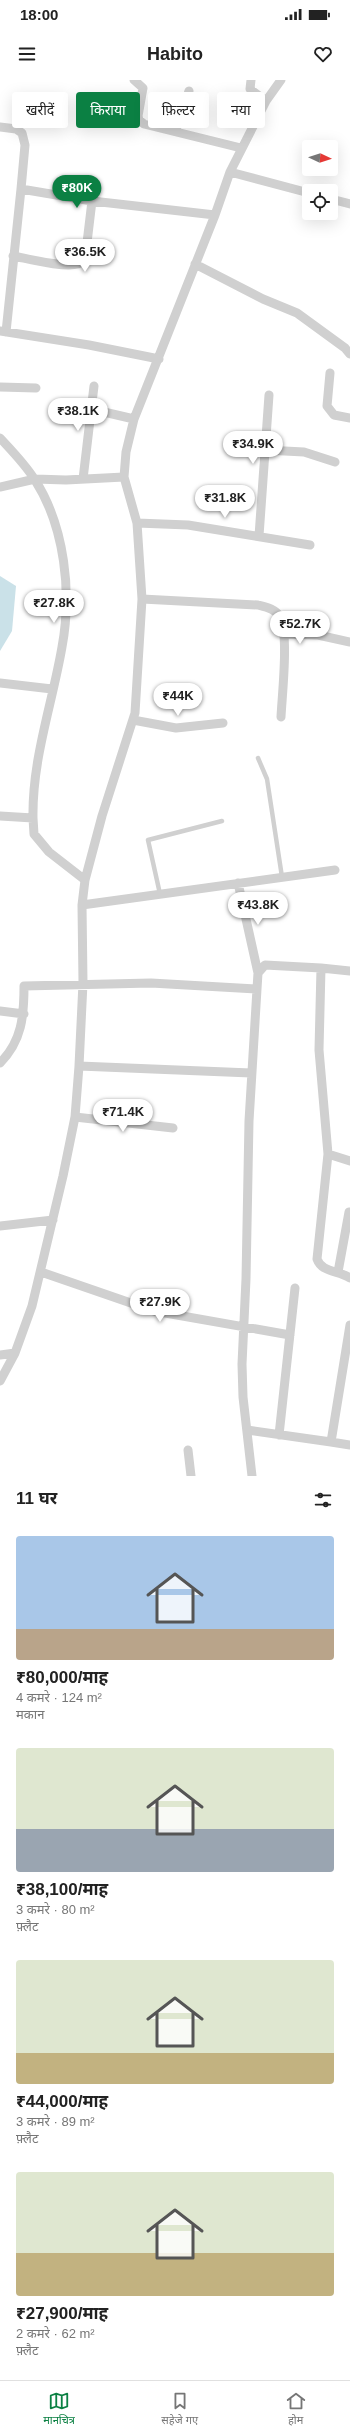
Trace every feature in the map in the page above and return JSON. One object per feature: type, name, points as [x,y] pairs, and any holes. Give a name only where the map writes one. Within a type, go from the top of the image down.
[{"type":"street","points":[[134,80],[143,88],[138,116],[139,120],[153,126],[176,130],[241,148]]},
{"type":"street","points":[[251,80],[250,89],[266,101]]},
{"type":"street","points":[[0,1381],[15,1353],[32,1306],[53,1220],[75,1117],[80,1066],[83,983],[82,905],[85,880],[102,816],[133,720],[138,678],[142,599],[137,523],[124,477],[126,452],[134,419],[159,360],[230,172],[266,101],[281,80]]},
{"type":"street","points":[[176,130],[189,91]]},
{"type":"street","points":[[0,127],[16,129],[22,133],[25,145],[21,190],[3,332],[89,345],[159,360]]},
{"type":"street","points":[[230,172],[302,191]]},
{"type":"street","points":[[21,190],[92,201],[215,215]]},
{"type":"street","points":[[13,256],[69,264],[79,264],[84,259],[86,251],[92,201]]},
{"type":"street","points":[[338,201],[350,204]]},
{"type":"street","points":[[195,264],[263,299],[297,313],[345,348],[350,354]]},
{"type":"street","points":[[330,373],[326,406],[334,415],[350,418]]},
{"type":"street","points":[[83,479],[94,386]]},
{"type":"street","points":[[0,387],[36,388]]},
{"type":"street","points":[[259,536],[268,395]]},
{"type":"street","points":[[91,409],[134,419]]},
{"type":"street","points":[[0,438],[35,479],[46,500],[62,552],[67,577],[67,608],[62,647],[34,770],[34,834],[49,852],[85,880]]},
{"type":"street","points":[[265,450],[304,452],[335,462]]},
{"type":"street","points":[[0,487],[35,479],[124,477]]},
{"type":"street","points":[[137,523],[166,522],[310,545]]},
{"type":"street","points":[[142,599],[268,608],[280,617],[283,634],[281,717]]},
{"type":"street","points":[[283,634],[318,635],[350,642]]},
{"type":"street","points":[[0,683],[52,688]]},
{"type":"street","points":[[133,720],[176,728],[223,723]]},
{"type":"street","points":[[0,816],[33,818]]},
{"type":"street","points":[[82,905],[335,870]]},
{"type":"street","points":[[238,883],[258,973],[251,1073],[242,1370],[252,1476]]},
{"type":"street","points":[[258,973],[264,966],[272,964],[350,971]]},
{"type":"street","points":[[321,968],[319,1050],[328,1154],[317,1259],[319,1265],[324,1269],[338,1272],[350,1278]]},
{"type":"street","points":[[0,1063],[10,1053],[20,1034],[24,1014],[24,986],[83,983],[194,984],[257,989]]},
{"type":"street","points":[[0,1011],[24,1014]]},
{"type":"street","points":[[80,1066],[251,1073]]},
{"type":"street","points":[[75,1117],[173,1128]]},
{"type":"street","points":[[328,1154],[350,1161]]},
{"type":"street","points":[[338,1272],[349,1212]]},
{"type":"street","points":[[0,1226],[53,1220]]},
{"type":"street","points":[[41,1272],[154,1311],[290,1336]]},
{"type":"street","points":[[279,1434],[295,1288]]},
{"type":"street","points":[[331,1442],[350,1326]]},
{"type":"street","points":[[0,1355],[15,1353]]},
{"type":"street","points":[[247,1430],[350,1445]]},
{"type":"street","points":[[188,1450],[191,1476]]},
{"type":"lane","points":[[258,758],[267,779],[282,877]]},
{"type":"lane","points":[[160,894],[148,840],[222,821]]},
{"type":"water","points":[[0,576],[16,586],[12,631],[0,651]]}]
